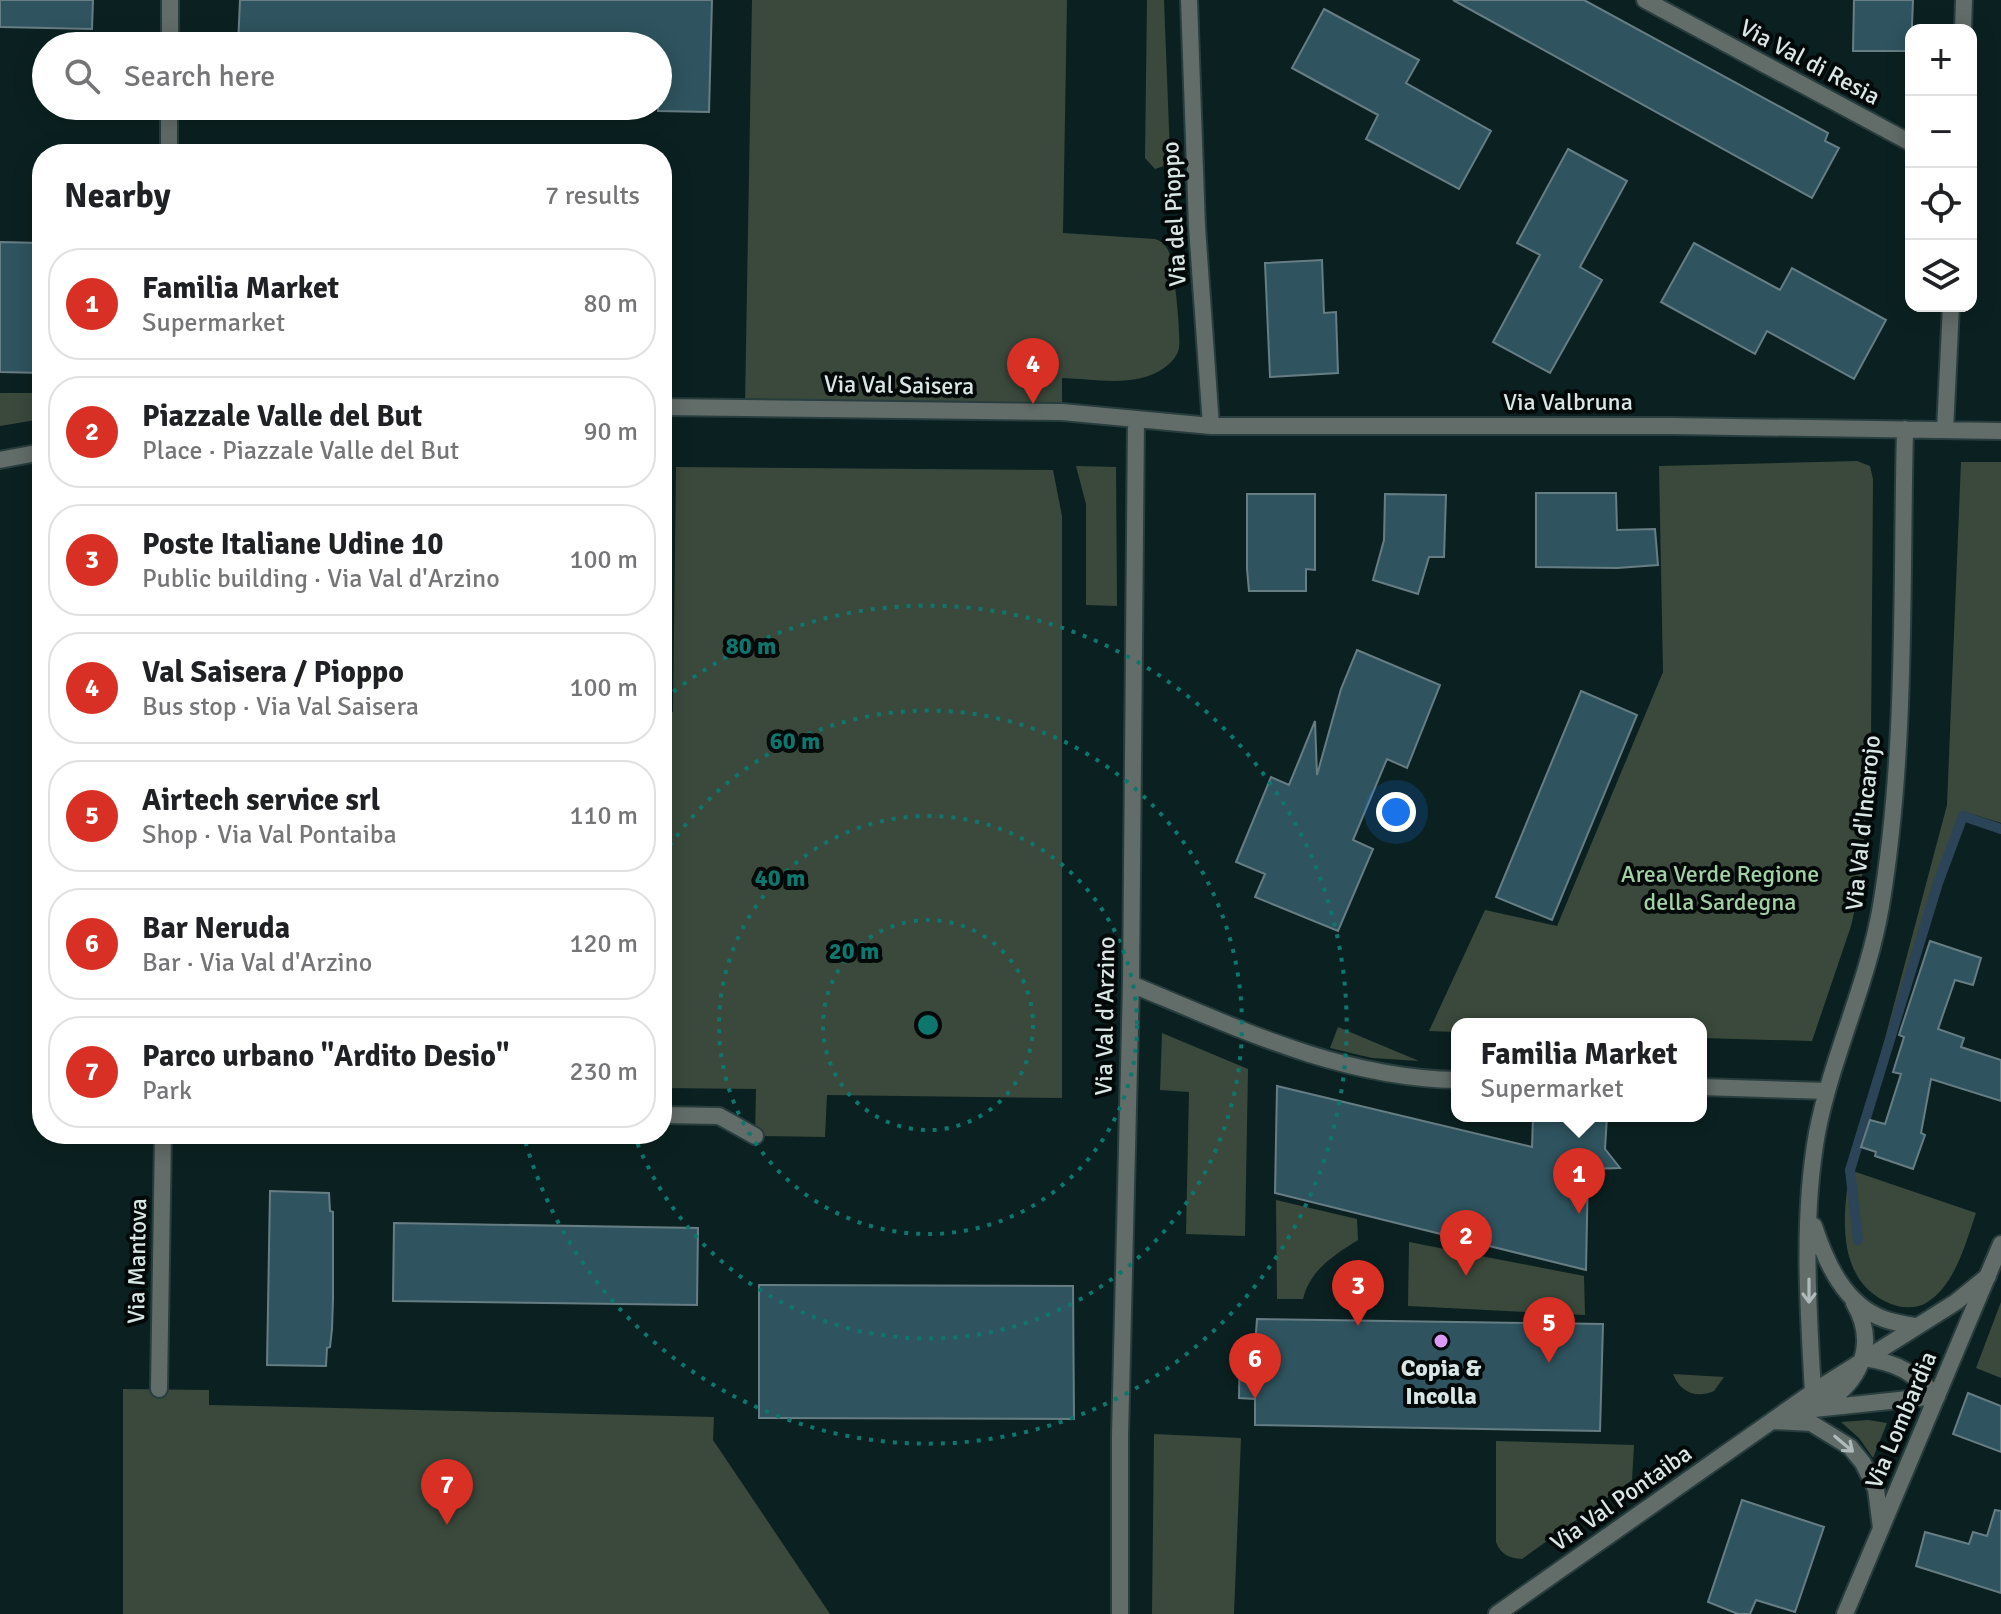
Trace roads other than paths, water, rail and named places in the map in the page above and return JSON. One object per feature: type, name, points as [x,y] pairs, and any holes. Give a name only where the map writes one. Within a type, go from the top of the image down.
[{"type":"street","points":[[170,0],[170,32]]},
{"type":"street","name":"Via del Pioppo","points":[[1189,0],[1197,227],[1211,426]]},
{"type":"street","name":"Via Val di Resia","points":[[1645,0],[1905,140]]},
{"type":"street","points":[[1963,24],[1964,0]]},
{"type":"street","points":[[169,120],[169,144]]},
{"type":"street","points":[[1945,430],[1951,312]]},
{"type":"street","name":"Via Val Saisera","points":[[672,407],[1062,412],[1136,419]]},
{"type":"street","name":"Via Valbruna","points":[[1136,419],[1211,426],[1671,426],[2001,431]]},
{"type":"street","name":"Via Val d'Arzino","points":[[1120,1614],[1120,1436],[1131,984],[1136,419]]},
{"type":"street","name":"Via Val d'Incarojo","points":[[1814,1401],[1809,1325],[1811,1172],[1827,1091],[1881,908],[1898,711],[1905,429]]},
{"type":"street","points":[[0,460],[32,454]]},
{"type":"street","points":[[1131,984],[1315,1058],[1379,1073],[1451,1079]]},
{"type":"street","points":[[1707,1087],[1827,1091]]},
{"type":"street","points":[[672,1115],[719,1116],[755,1136]]},
{"type":"street","name":"Via Mantova","points":[[159,1389],[163,1144]]},
{"type":"street","name":"Via Val d'Incarojo","points":[[1809,1213],[1832,1272],[1863,1318],[1866,1340],[1864,1358]]},
{"type":"street","name":"Via Lombardia","points":[[1845,1614],[2001,1244]]},
{"type":"street","name":"Via Val Pontaiba","points":[[1497,1614],[1773,1421],[1814,1401],[1864,1358],[1956,1302],[1988,1276]]},
{"type":"street","name":"Via Val d'Incarojo","points":[[1847,1291],[1865,1308],[1884,1319],[1915,1326]]},
{"type":"street","points":[[1864,1358],[1889,1361],[1913,1375],[1937,1396]]},
{"type":"street","name":"Via Val Pontaiba","points":[[1814,1401],[1937,1396]]},
{"type":"street","points":[[1773,1421],[1811,1423],[1850,1447],[1863,1463],[1876,1489],[1881,1528]]},
{"type":"waterway","points":[[1858,1240],[1850,1170],[1938,883],[1963,816],[2001,829]]},
{"type":"place","name":"Val Saisera / Pioppo","points":[[1033,404]]},
{"type":"place","name":"Familia Market","points":[[1579,1214]]},
{"type":"place","name":"Piazzale Valle del But","points":[[1466,1276]]},
{"type":"place","name":"Poste Italiane Udine 10","points":[[1358,1326]]},
{"type":"place","name":"Copia & Incolla","points":[[1441,1341]]},
{"type":"place","name":"Airtech service srl","points":[[1549,1363]]},
{"type":"place","name":"Bar Neruda","points":[[1255,1399]]},
{"type":"place","name":"Parco urbano \"Ardito Desio\"","points":[[447,1525]]},
{"type":"park label","name":"Area Verde Regione della Sardegna","points":[[1720,888]]}]
